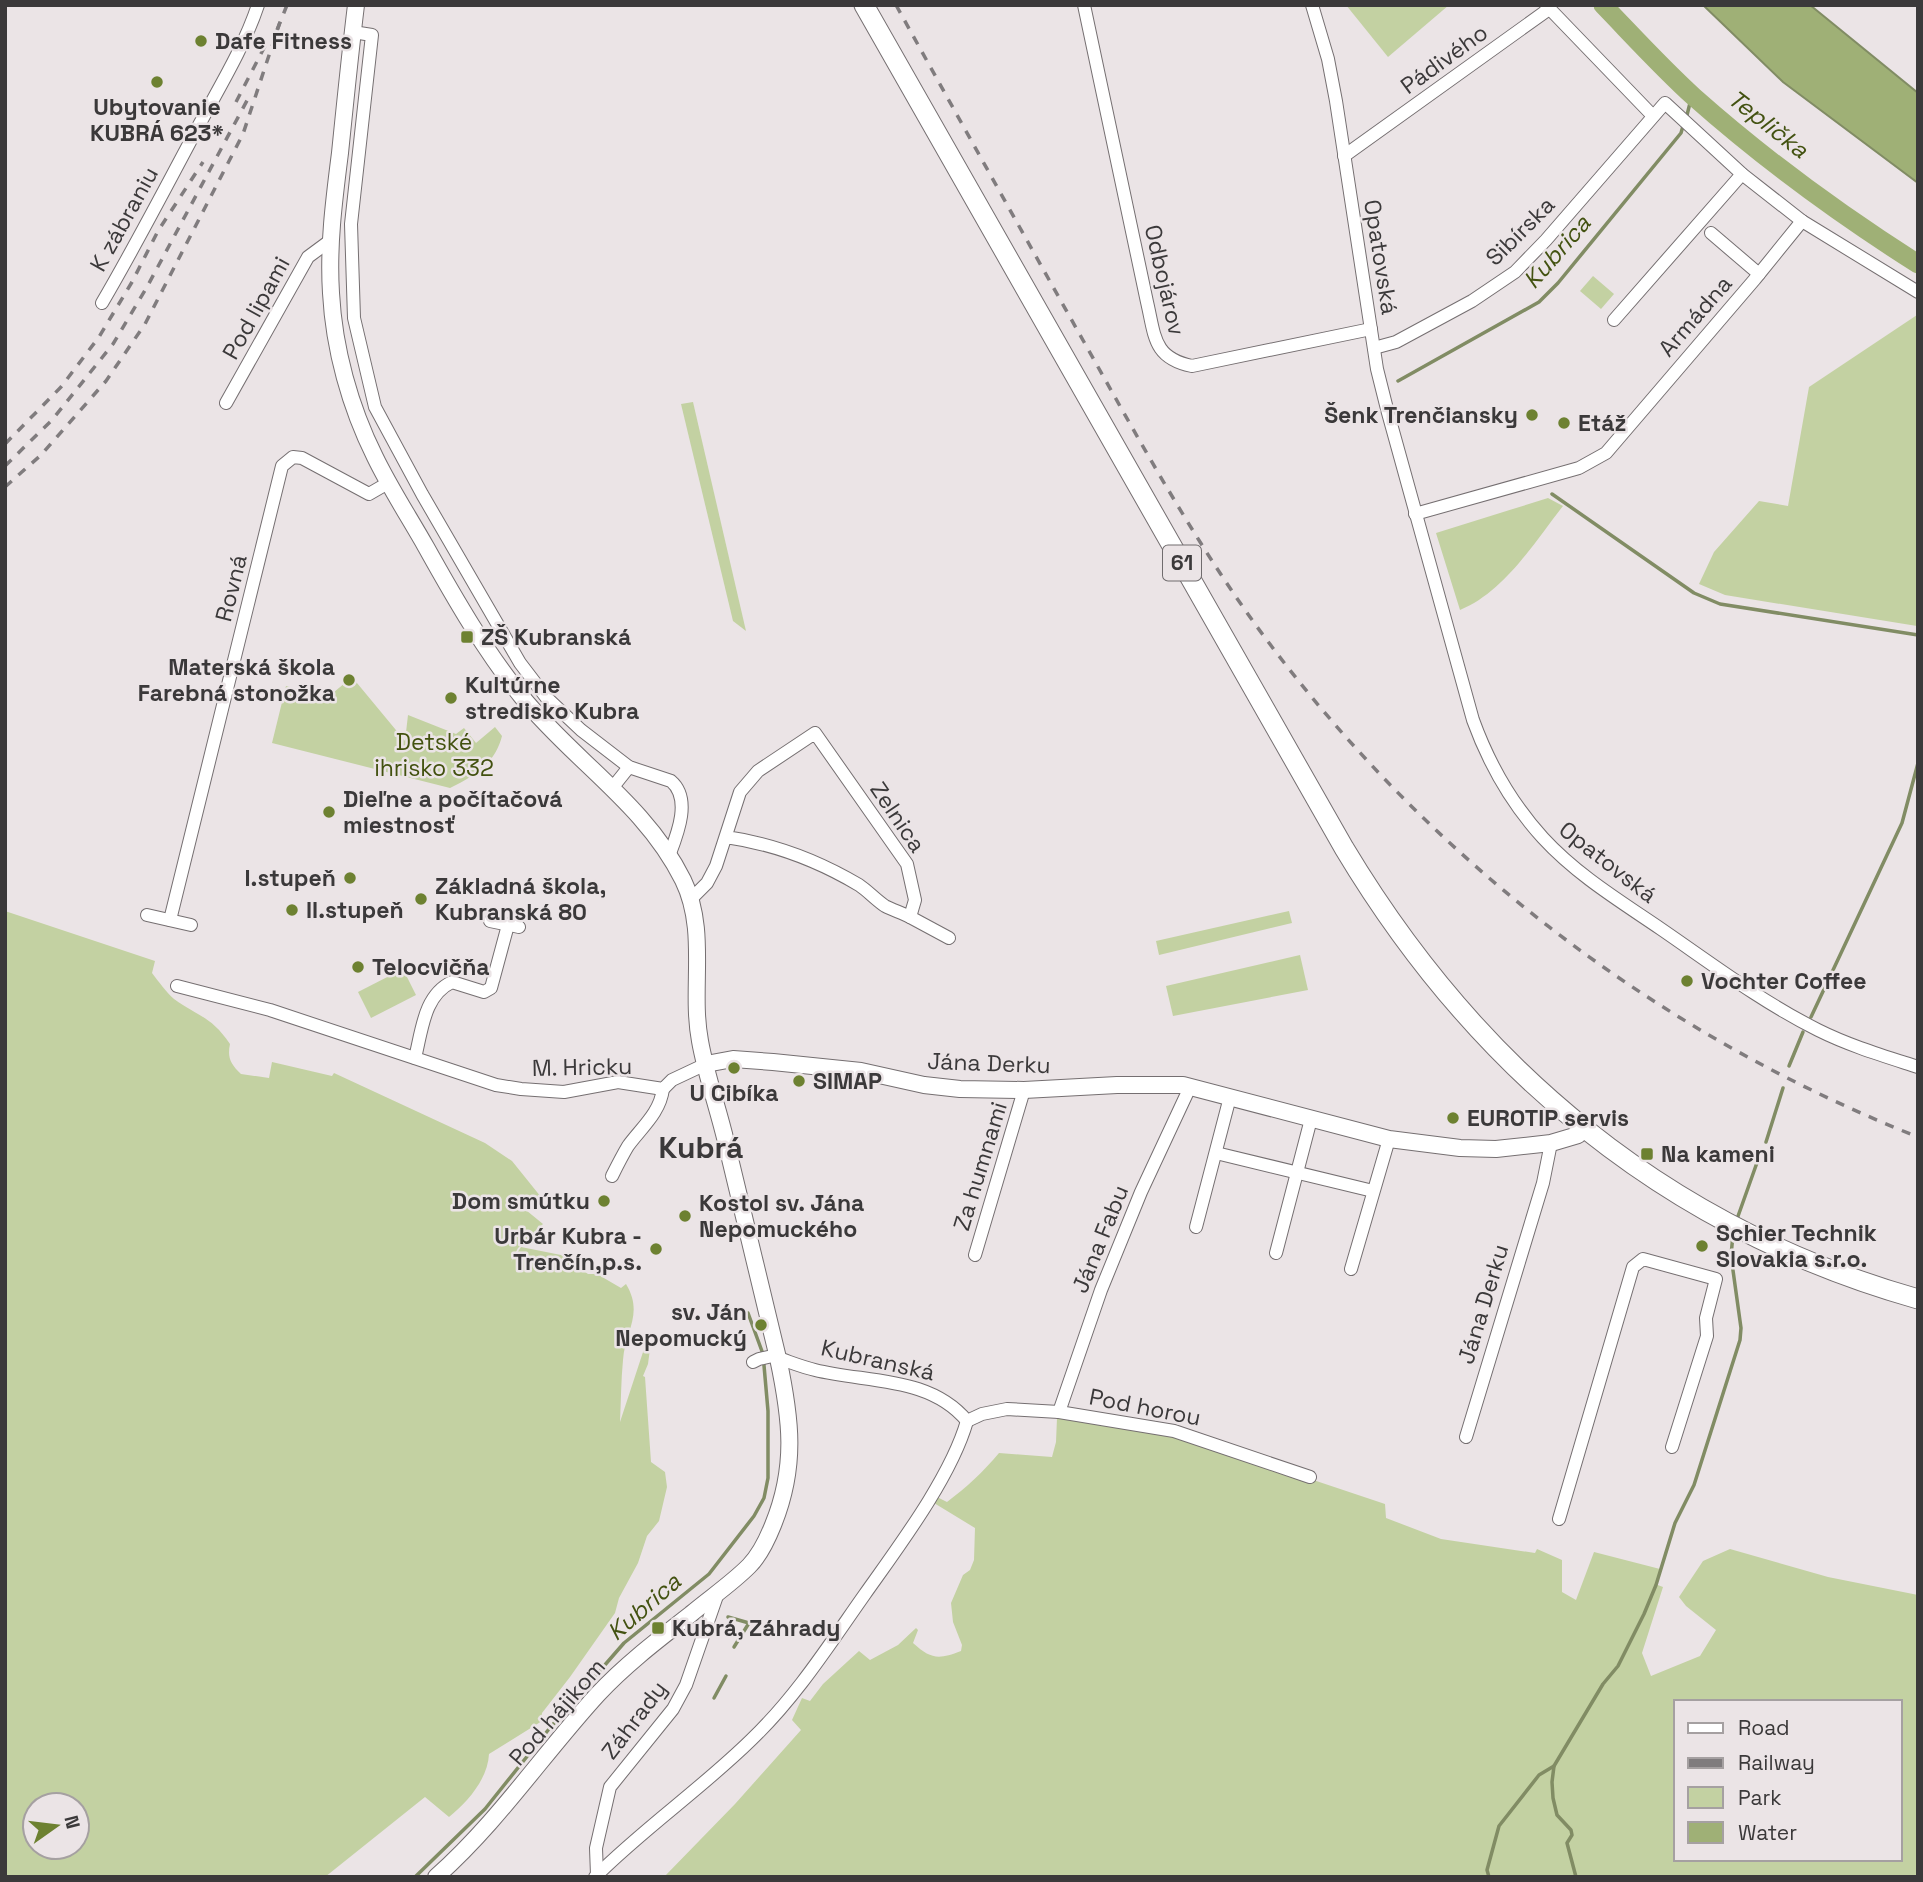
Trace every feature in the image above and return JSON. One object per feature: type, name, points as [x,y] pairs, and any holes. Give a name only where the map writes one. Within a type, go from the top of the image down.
[{"type":"main road","name":"61","points":[[864,5],[1376,901],[1424,967],[1474,1027],[1528,1081],[1583,1128],[1661,1184],[1736,1227],[1825,1268],[1918,1299]]},
{"type":"street","name":"K zábraniu","points":[[102,303],[150,220],[234,59],[258,5]]},
{"type":"street","points":[[356,5],[331,240],[334,321],[346,381],[356,414],[388,483],[449,589],[504,674],[531,707],[646,824],[669,856],[691,899],[697,931],[698,1028],[767,1358]]},
{"type":"street","name":"Odbojárov","points":[[1084,5],[1147,302],[1160,350],[1177,363],[1192,366],[1371,329]]},
{"type":"street","name":"Opatovská","points":[[1312,5],[1328,59],[1383,393],[1415,514],[1482,743],[1504,788],[1542,837],[1593,882],[1780,1009],[1856,1046],[1918,1067]]},
{"type":"street","name":"Pádivého","points":[[1345,156],[1548,7],[1653,116]]},
{"type":"street","points":[[353,33],[372,35],[351,224],[354,318],[375,407],[520,663],[546,697],[581,730],[629,767],[671,781],[679,791],[681,818],[669,856]]},
{"type":"street","name":"Sibírska","points":[[1374,348],[1396,342],[1472,302],[1515,272],[1665,103],[1742,174]]},
{"type":"street","points":[[343,123],[362,125]]},
{"type":"street","points":[[1614,320],[1742,174],[1802,221],[1918,292]]},
{"type":"street","name":"Armádna","points":[[1415,514],[1579,468],[1606,453],[1802,221]]},
{"type":"street","points":[[332,222],[351,224]]},
{"type":"street","points":[[1711,233],[1759,274]]},
{"type":"street","name":"Pod lipami","points":[[226,403],[308,257],[331,240]]},
{"type":"street","points":[[334,321],[354,318]]},
{"type":"street","points":[[356,414],[375,407]]},
{"type":"street","name":"Rovná","points":[[170,920],[282,466],[293,457],[302,458],[369,494],[388,483]]},
{"type":"street","points":[[402,505],[422,494]]},
{"type":"street","points":[[449,589],[469,576]]},
{"type":"street","points":[[504,674],[520,663]]},
{"type":"street","points":[[568,744],[581,730]]},
{"type":"street","name":"Zelnica","points":[[691,899],[707,883],[726,837],[740,792],[758,771],[815,733],[907,864],[915,900],[910,917]]},
{"type":"street","points":[[612,787],[629,767]]},
{"type":"street","points":[[726,837],[762,842],[792,852],[835,872],[862,887],[883,905],[949,938]]},
{"type":"street","points":[[147,915],[191,925]]},
{"type":"street","points":[[415,1058],[431,998],[444,985],[452,982],[484,992],[491,988],[513,926],[490,922]]},
{"type":"street","name":"M. Hricku","points":[[177,986],[270,1010],[474,1079],[521,1089],[564,1092],[618,1082],[663,1089],[672,1080],[706,1064]]},
{"type":"street","name":"Jána Derku","points":[[706,1064],[733,1059],[861,1072],[924,1085],[1024,1090],[1152,1084],[1191,1087],[1390,1139],[1429,1145],[1496,1149],[1551,1143],[1577,1135],[1583,1128]]},
{"type":"street","name":"Jána Fabu","points":[[1059,1412],[1101,1290],[1142,1192],[1191,1087]]},
{"type":"street","points":[[612,1176],[628,1146],[650,1120],[662,1097],[663,1089]]},
{"type":"street","name":"Za humnami","points":[[975,1255],[1024,1090]]},
{"type":"street","points":[[1196,1227],[1230,1097]]},
{"type":"street","points":[[1276,1253],[1311,1119]]},
{"type":"street","points":[[1351,1269],[1390,1139]]},
{"type":"street","name":"Jána Derku","points":[[1466,1437],[1543,1183],[1551,1143]]},
{"type":"street","points":[[1216,1153],[1373,1191]]},
{"type":"street","points":[[1559,1519],[1619,1328],[1633,1267],[1638,1261],[1648,1258],[1716,1279],[1706,1318],[1707,1336],[1672,1447]]},
{"type":"street","name":"Kubranská","points":[[767,1358],[815,1370],[906,1385],[931,1393],[956,1407],[967,1421]]},
{"type":"street","name":"Pod hájikom","points":[[436,1877],[483,1832],[599,1693],[624,1668],[750,1565],[760,1552],[783,1498],[791,1437],[787,1401],[767,1358]]},
{"type":"street","name":"Pod horou","points":[[967,1421],[982,1414],[1007,1409],[1059,1412],[1174,1431],[1310,1477]]},
{"type":"street","points":[[596,1876],[629,1843],[689,1795],[783,1709],[916,1520],[947,1468],[967,1421]]},
{"type":"street","name":"Záhrady","points":[[596,1876],[596,1848],[607,1793],[634,1755],[673,1709],[699,1654],[718,1593]]},
{"type":"green space","points":[[1346,5],[1449,5],[1388,57]]},
{"type":"green space","points":[[1593,276],[1614,294],[1601,309],[1580,291]]},
{"type":"green space","points":[[1917,315],[1917,626],[1725,595],[1699,584],[1714,552],[1759,501],[1788,506],[1809,387]]},
{"type":"green space","points":[[693,402],[746,631],[733,621],[681,404]]},
{"type":"green space","points":[[1548,498],[1563,506],[1529,550],[1491,591],[1460,610],[1436,533]]},
{"type":"green space","name":"Detské ihrisko 332","points":[[352,677],[405,741],[408,715],[456,734],[464,728],[476,743],[495,727],[502,736],[499,746],[482,768],[450,788],[272,743],[286,686],[327,698]]},
{"type":"green space","points":[[5,911],[155,961],[152,973],[174,999],[211,1022],[223,1035],[230,1044],[231,1060],[241,1074],[269,1078],[272,1062],[332,1076],[334,1073],[485,1143],[512,1161],[541,1197],[524,1202],[521,1206],[543,1224],[518,1248],[511,1262],[521,1247],[561,1255],[588,1274],[597,1274],[621,1288],[626,1284],[631,1295],[633,1313],[624,1349],[620,1422],[644,1349],[651,1341],[648,1364],[643,1376],[651,1462],[665,1472],[667,1487],[659,1521],[647,1536],[615,1613],[542,1713],[542,1721],[489,1754],[485,1772],[476,1789],[449,1817],[425,1797],[325,1877],[5,1877]]},
{"type":"green space","points":[[1289,911],[1292,923],[1159,955],[1156,941]]},
{"type":"green space","points":[[1300,955],[1308,990],[1173,1016],[1166,986]]},
{"type":"green space","points":[[403,969],[416,995],[371,1018],[358,992]]},
{"type":"green space","points":[[1057,1418],[1185,1437],[1385,1504],[1386,1518],[1441,1539],[1535,1553],[1537,1549],[1562,1560],[1562,1592],[1576,1600],[1594,1552],[1660,1569],[1655,1584],[1663,1587],[1642,1653],[1651,1676],[1700,1656],[1716,1630],[1679,1597],[1703,1561],[1730,1549],[1828,1577],[1918,1595],[1918,1877],[664,1877],[735,1804],[801,1730],[792,1720],[802,1698],[810,1701],[823,1684],[859,1651],[870,1660],[898,1645],[916,1628],[918,1630],[913,1643],[930,1655],[940,1657],[961,1651],[962,1645],[953,1622],[951,1603],[963,1575],[970,1570],[974,1560],[975,1528],[934,1503],[937,1497],[947,1502],[999,1453],[1052,1457]]},
{"type":"water","points":[[1703,5],[1810,5],[1918,93],[1918,183],[1783,82]]},
{"type":"waterway","name":"Teplička","points":[[1603,5],[1682,86],[1720,120],[1831,206],[1918,264]]},
{"type":"waterway","name":"Kubrica","points":[[1686,119],[1692,95]]},
{"type":"waterway","name":"Kubrica","points":[[1398,381],[1539,302],[1558,283],[1681,133],[1683,126]]},
{"type":"waterway","points":[[1552,494],[1694,593],[1720,604],[1918,635]]},
{"type":"waterway","points":[[1811,1017],[1902,823],[1918,763]]},
{"type":"waterway","points":[[1789,1066],[1803,1032]]},
{"type":"waterway","points":[[1766,1142],[1783,1088]]},
{"type":"waterway","points":[[1737,1219],[1759,1157]]},
{"type":"waterway","points":[[1576,1877],[1567,1843],[1572,1835],[1571,1830],[1557,1815],[1553,1798],[1554,1766],[1603,1684],[1618,1666],[1644,1614],[1675,1523],[1694,1485],[1740,1340],[1741,1328],[1731,1256],[1733,1234]]},
{"type":"waterway","name":"Kubrica","points":[[415,1877],[485,1809],[549,1729],[624,1643],[709,1574],[754,1516],[764,1498],[768,1478],[768,1411],[763,1354],[748,1313]]},
{"type":"waterway","points":[[728,1617],[749,1623],[734,1647]]},
{"type":"waterway","points":[[714,1698],[726,1676]]},
{"type":"waterway","points":[[1489,1877],[1487,1870],[1499,1826],[1539,1775],[1554,1766]]},
{"type":"railway","points":[[277,30],[287,5]]},
{"type":"railway","points":[[896,5],[1124,414],[1187,521],[1255,624],[1321,708],[1392,787],[1469,860],[1550,928],[1636,989],[1726,1045],[1820,1094],[1918,1137]]},
{"type":"railway","points":[[5,487],[41,455],[106,381],[145,324],[243,134],[280,22]]},
{"type":"railway","points":[[236,102],[265,46]]},
{"type":"railway","points":[[5,466],[52,420],[113,344],[147,287],[250,95]]},
{"type":"railway","points":[[5,444],[61,387],[99,337],[158,231],[203,162]]},
{"type":"place","name":"Dafe Fitness","points":[[201,41]]},
{"type":"place","name":"Ubytovanie KUBRÁ 623*","points":[[157,82]]},
{"type":"place","name":"Šenk Trenčiansky","points":[[1532,415]]},
{"type":"place","name":"Etáž","points":[[1564,423]]},
{"type":"place","name":"ZŠ Kubranská","points":[[467,637]]},
{"type":"place","name":"Materská škola Farebná stonožka","points":[[349,680]]},
{"type":"place","name":"Kultúrne stredisko Kubra","points":[[451,698]]},
{"type":"place","name":"Dieľne a počítačová miestnosť","points":[[329,812]]},
{"type":"place","name":"I.stupeň","points":[[350,878]]},
{"type":"place","name":"Základná škola, Kubranská 80","points":[[421,899]]},
{"type":"place","name":"II.stupeň","points":[[292,910]]},
{"type":"place","name":"Telocvičňa","points":[[358,967]]},
{"type":"place","name":"Vochter Coffee","points":[[1687,981]]},
{"type":"place","name":"U Cibíka","points":[[734,1068]]},
{"type":"place","name":"SIMAP","points":[[799,1081]]},
{"type":"place","name":"EUROTIP servis","points":[[1453,1118]]},
{"type":"place","name":"Na kameni","points":[[1647,1154]]},
{"type":"place","name":"Dom smútku","points":[[604,1201]]},
{"type":"place","name":"Kostol sv. Jána Nepomuckého","points":[[685,1216]]},
{"type":"place","name":"Schier Technik Slovakia s.r.o.","points":[[1702,1246]]},
{"type":"place","name":"Urbár Kubra - Trenčín,p.s.","points":[[656,1249]]},
{"type":"place","name":"sv. Ján Nepomucký","points":[[761,1325]]},
{"type":"place","name":"Kubrá, Záhrady","points":[[658,1628]]},
{"type":"district","name":"Kubrá","points":[[701,1148]]}]
